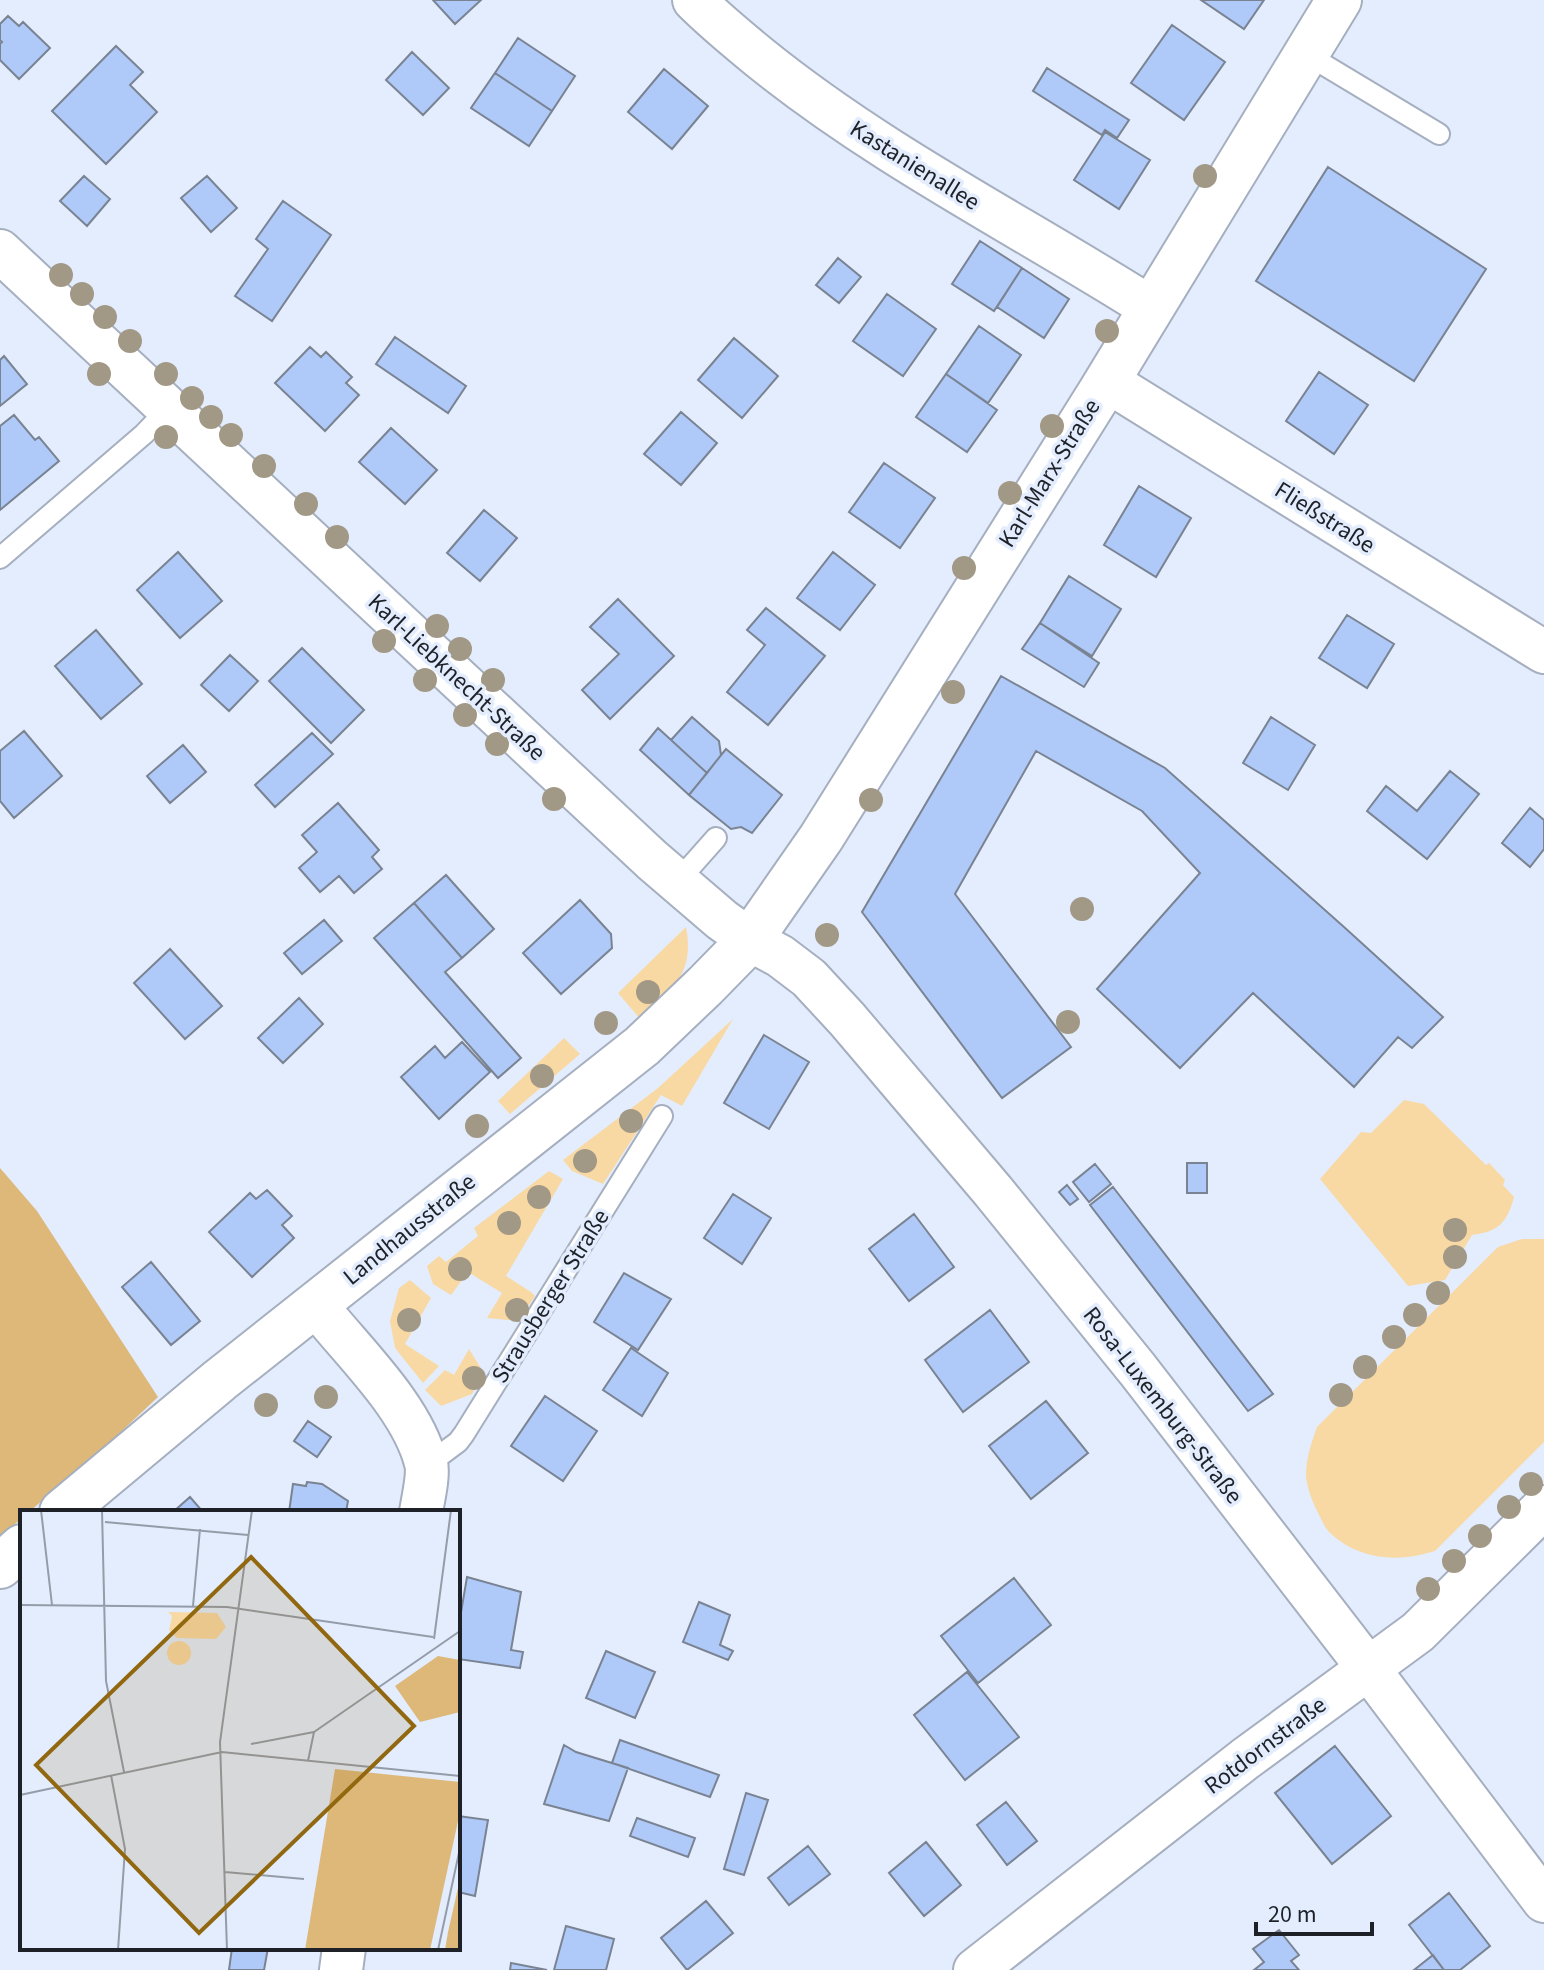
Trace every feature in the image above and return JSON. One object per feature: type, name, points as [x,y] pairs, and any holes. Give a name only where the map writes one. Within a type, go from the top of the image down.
[{"type":"street","name":"Kastanienallee","points":[[694,0],[737,39],[827,109],[908,163],[1151,308]]},
{"type":"street","name":"Karl-Marx-Straße","points":[[750,940],[847,797],[1107,381],[1339,0]]},
{"type":"street","name":"Karl-Liebknecht-Straße","points":[[0,251],[677,882],[750,940]]},
{"type":"street","name":"Fließstraße","points":[[1107,381],[1544,652]]},
{"type":"street","name":"Landhausstraße","points":[[64,1510],[199,1397],[642,1046],[750,940]]},
{"type":"street","name":"Rosa-Luxemburg-Straße","points":[[750,940],[780,956],[809,978],[993,1191],[1138,1370],[1544,1901]]},
{"type":"street","points":[[316,1305],[392,1397],[416,1435],[427,1465],[421,1510]]},
{"type":"street","name":"Rotdornstraße","points":[[975,1970],[1245,1759],[1418,1632],[1544,1507]]},
{"type":"street","points":[[0,1566],[20,1549]]},
{"type":"street","points":[[341,1970],[344,1950]]},
{"type":"lane","points":[[1306,54],[1439,134]]},
{"type":"lane","points":[[0,558],[144,434],[169,408]]},
{"type":"lane","points":[[677,882],[716,838]]},
{"type":"lane","name":"Strausberger Straße","points":[[427,1465],[464,1434],[662,1116]]},
{"type":"shaded area","points":[[686,927],[688,943],[684,969],[671,990],[641,1020],[618,993]]},
{"type":"shaded area","points":[[733,1019],[682,1106],[661,1095],[603,1184],[572,1171],[563,1160],[658,1088]]},
{"type":"shaded area","points":[[564,1038],[580,1054],[510,1114],[498,1101]]},
{"type":"shaded area","points":[[1404,1100],[1424,1104],[1486,1165],[1489,1163],[1505,1180],[1503,1185],[1514,1197],[1500,1225],[1472,1235],[1445,1280],[1408,1286],[1320,1179],[1361,1132],[1371,1133]]},
{"type":"shaded area","points":[[0,1168],[37,1211],[158,1397],[31,1510],[20,1510],[20,1520],[0,1537]]},
{"type":"shaded area","points":[[549,1171],[563,1179],[506,1276],[535,1296],[519,1321],[487,1318],[502,1293],[468,1272],[451,1295],[433,1284],[427,1266],[439,1256],[446,1262],[478,1236],[474,1228]]},
{"type":"shaded area","points":[[1522,1239],[1544,1239],[1544,1442],[1435,1551],[1393,1558],[1353,1549],[1324,1525],[1307,1485],[1307,1463],[1317,1427],[1498,1247]]},
{"type":"shaded area","points":[[410,1280],[431,1298],[405,1344],[439,1366],[423,1383],[395,1348],[390,1321],[399,1288]]},
{"type":"shaded area","points":[[469,1349],[484,1373],[472,1394],[441,1406],[425,1390],[445,1370],[454,1375]]},
{"type":"building","points":[[433,0],[481,0],[455,24]]},
{"type":"building","points":[[1201,0],[1264,0],[1244,29]]},
{"type":"building","points":[[8,16],[19,26],[23,22],[50,48],[19,79],[0,60],[0,24]]},
{"type":"building","points":[[1172,25],[1225,62],[1184,120],[1131,83]]},
{"type":"building","points":[[518,38],[575,76],[552,111],[495,73]]},
{"type":"building","points":[[116,46],[143,72],[130,85],[157,112],[106,164],[52,111]]},
{"type":"building","points":[[412,52],[449,88],[423,115],[386,80]]},
{"type":"building","points":[[1047,68],[1129,120],[1117,138],[1105,130],[1102,135],[1033,91]]},
{"type":"building","points":[[664,69],[708,106],[672,149],[628,112]]},
{"type":"building","points":[[495,73],[552,111],[529,146],[471,108]]},
{"type":"building","points":[[1105,132],[1150,160],[1119,209],[1074,180]]},
{"type":"building","points":[[1328,167],[1486,269],[1414,381],[1256,281]]},
{"type":"building","points":[[84,176],[110,199],[87,226],[60,201]]},
{"type":"building","points":[[207,176],[237,208],[211,232],[181,198]]},
{"type":"building","points":[[283,201],[331,235],[272,321],[235,296],[268,249],[256,239]]},
{"type":"building","points":[[980,241],[1022,268],[994,311],[952,284]]},
{"type":"building","points":[[838,258],[861,277],[839,303],[816,285]]},
{"type":"building","points":[[1022,268],[1069,299],[1044,338],[997,307]]},
{"type":"building","points":[[887,294],[936,329],[903,376],[853,341]]},
{"type":"building","points":[[979,326],[1021,355],[988,403],[946,374]]},
{"type":"building","points":[[395,337],[466,386],[448,413],[376,364]]},
{"type":"building","points":[[734,338],[778,376],[742,418],[698,380]]},
{"type":"building","points":[[310,347],[321,357],[326,352],[352,377],[346,383],[359,395],[325,431],[275,383]]},
{"type":"building","points":[[4,356],[27,384],[0,406],[0,360]]},
{"type":"building","points":[[1319,372],[1368,405],[1334,454],[1286,421]]},
{"type":"building","points":[[946,374],[997,410],[967,452],[916,417]]},
{"type":"building","points":[[681,412],[717,443],[681,485],[644,454]]},
{"type":"building","points":[[14,415],[35,440],[39,437],[59,461],[0,510],[0,426]]},
{"type":"building","points":[[391,428],[437,470],[405,504],[359,462]]},
{"type":"building","points":[[884,463],[935,498],[900,548],[849,512]]},
{"type":"building","points":[[1139,486],[1191,518],[1156,577],[1104,545]]},
{"type":"building","points":[[484,510],[517,538],[480,581],[447,553]]},
{"type":"building","points":[[178,552],[222,601],[180,638],[137,590]]},
{"type":"building","points":[[833,552],[875,585],[840,630],[797,598]]},
{"type":"building","points":[[1069,576],[1121,609],[1092,656],[1040,623]]},
{"type":"building","points":[[618,599],[674,656],[610,719],[582,690],[619,654],[590,627]]},
{"type":"building","points":[[766,608],[825,656],[768,725],[727,692],[765,645],[747,630]]},
{"type":"building","points":[[1347,615],[1394,644],[1367,688],[1319,658]]},
{"type":"building","points":[[1040,623],[1099,663],[1084,687],[1022,649]]},
{"type":"building","points":[[96,630],[142,684],[101,719],[55,666]]},
{"type":"building","points":[[302,648],[364,710],[331,743],[269,681]]},
{"type":"building","points":[[230,655],[258,681],[229,711],[201,685]]},
{"type":"building","points":[[1001,676],[1165,768],[1443,1017],[1412,1048],[1398,1037],[1354,1087],[1253,993],[1180,1068],[1097,989],[1200,873],[1142,811],[1036,751],[955,894],[1071,1047],[1002,1098],[862,912]]},
{"type":"building","points":[[692,717],[719,741],[721,755],[707,773],[671,740]]},
{"type":"building","points":[[1271,717],[1315,745],[1288,790],[1243,763]]},
{"type":"building","points":[[658,728],[707,773],[689,795],[640,750]]},
{"type":"building","points":[[24,731],[62,776],[14,818],[0,801],[0,751]]},
{"type":"building","points":[[312,733],[333,754],[275,807],[255,785]]},
{"type":"building","points":[[183,745],[206,772],[170,803],[147,776]]},
{"type":"building","points":[[726,749],[782,795],[752,833],[741,827],[731,829],[689,795]]},
{"type":"building","points":[[1450,771],[1479,794],[1427,859],[1367,811],[1386,786],[1417,811]]},
{"type":"building","points":[[338,803],[379,850],[372,857],[382,869],[354,893],[339,876],[320,892],[299,868],[317,852],[302,835]]},
{"type":"building","points":[[1530,808],[1544,820],[1544,849],[1530,867],[1502,843]]},
{"type":"building","points":[[446,875],[494,929],[462,958],[414,903]]},
{"type":"building","points":[[580,900],[611,934],[612,948],[561,994],[523,953]]},
{"type":"building","points":[[414,903],[462,958],[445,972],[521,1058],[498,1078],[374,938]]},
{"type":"building","points":[[324,920],[342,941],[302,974],[284,953]]},
{"type":"building","points":[[170,949],[222,1006],[185,1039],[134,983]]},
{"type":"building","points":[[299,998],[323,1024],[283,1063],[258,1038]]},
{"type":"building","points":[[764,1035],[809,1062],[769,1129],[724,1103]]},
{"type":"building","points":[[462,1042],[490,1072],[439,1119],[401,1077],[435,1046],[445,1058]]},
{"type":"building","points":[[1187,1163],[1207,1163],[1207,1193],[1187,1193]]},
{"type":"building","points":[[1095,1164],[1111,1184],[1089,1202],[1073,1182]]},
{"type":"building","points":[[1067,1185],[1078,1199],[1070,1205],[1059,1192]]},
{"type":"building","points":[[1113,1187],[1273,1394],[1248,1411],[1090,1205]]},
{"type":"building","points":[[267,1190],[292,1216],[282,1225],[294,1238],[252,1277],[209,1232],[250,1193],[256,1199]]},
{"type":"building","points":[[733,1194],[771,1218],[742,1264],[704,1238]]},
{"type":"building","points":[[914,1214],[954,1267],[909,1301],[869,1249]]},
{"type":"building","points":[[151,1262],[200,1321],[171,1345],[122,1287]]},
{"type":"building","points":[[624,1273],[671,1299],[638,1350],[594,1322]]},
{"type":"building","points":[[990,1310],[1029,1362],[963,1412],[925,1360]]},
{"type":"building","points":[[631,1348],[668,1373],[642,1416],[603,1390]]},
{"type":"building","points":[[545,1396],[597,1431],[563,1481],[511,1446]]},
{"type":"building","points":[[1046,1401],[1088,1453],[1031,1499],[989,1446]]},
{"type":"building","points":[[308,1421],[331,1437],[317,1457],[294,1441]]},
{"type":"building","points":[[307,1482],[322,1484],[348,1501],[346,1510],[289,1510],[293,1484],[306,1486]]},
{"type":"building","points":[[190,1497],[201,1510],[175,1510]]},
{"type":"building","points":[[467,1577],[521,1592],[511,1650],[523,1652],[520,1668],[460,1659],[460,1618]]},
{"type":"building","points":[[1014,1578],[1051,1625],[978,1683],[941,1636]]},
{"type":"building","points":[[699,1602],[730,1615],[720,1645],[733,1651],[728,1660],[683,1642]]},
{"type":"building","points":[[606,1651],[655,1672],[635,1718],[586,1698]]},
{"type":"building","points":[[967,1672],[1019,1737],[965,1780],[914,1715]]},
{"type":"building","points":[[620,1740],[719,1775],[710,1797],[612,1763]]},
{"type":"building","points":[[564,1745],[576,1752],[628,1768],[609,1821],[544,1804]]},
{"type":"building","points":[[1335,1746],[1391,1816],[1332,1864],[1275,1793]]},
{"type":"building","points":[[746,1793],[768,1800],[744,1875],[724,1869]]},
{"type":"building","points":[[1006,1802],[1037,1841],[1007,1865],[977,1825]]},
{"type":"building","points":[[460,1816],[488,1820],[475,1896],[460,1892]]},
{"type":"building","points":[[637,1818],[695,1838],[688,1857],[630,1836]]},
{"type":"building","points":[[926,1842],[961,1885],[924,1916],[889,1873]]},
{"type":"building","points":[[808,1846],[830,1874],[789,1905],[768,1878]]},
{"type":"building","points":[[1449,1893],[1490,1946],[1460,1970],[1444,1970],[1409,1925]]},
{"type":"building","points":[[706,1901],[733,1933],[687,1970],[661,1938]]},
{"type":"building","points":[[566,1926],[614,1939],[606,1970],[554,1970]]},
{"type":"building","points":[[1279,1930],[1299,1955],[1291,1961],[1299,1970],[1254,1970],[1264,1962],[1253,1949]]},
{"type":"building","points":[[232,1950],[268,1950],[264,1970],[229,1970]]},
{"type":"building","points":[[1433,1955],[1444,1970],[1414,1970]]},
{"type":"building","points":[[511,1963],[547,1970],[510,1970]]}]
